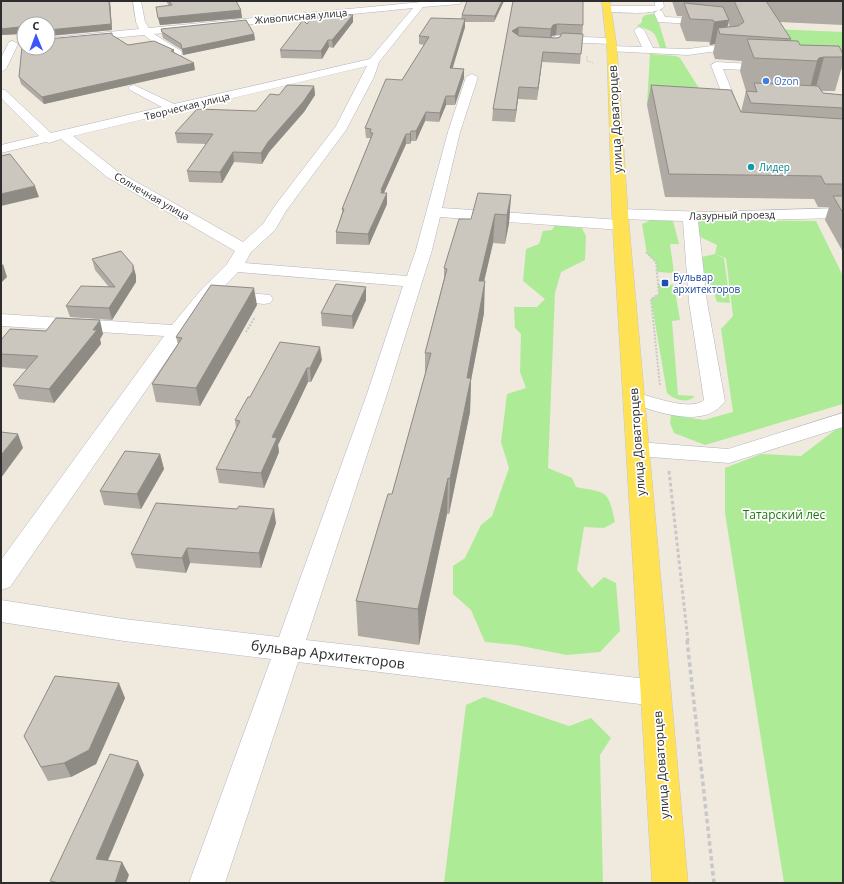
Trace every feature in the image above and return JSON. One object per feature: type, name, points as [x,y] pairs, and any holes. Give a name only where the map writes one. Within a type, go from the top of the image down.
[{"type":"main road","name":"улица Доваторцев","points":[[606,5],[611,45],[621,219],[670,883]]},
{"type":"street","points":[[137,1],[138,16],[144,31],[178,53]]},
{"type":"street","name":"Живописная улица","points":[[56,39],[414,4],[459,1]]},
{"type":"street","points":[[606,5],[653,9],[660,7],[659,1]]},
{"type":"street","points":[[1,580],[176,331],[207,294],[234,267],[244,249],[269,227],[279,210],[342,127],[368,77],[374,61],[414,4]]},
{"type":"street","points":[[548,43],[555,44],[556,39],[649,50],[688,52],[732,46],[724,25],[712,22],[661,20],[658,13]]},
{"type":"street","points":[[639,30],[649,50]]},
{"type":"street","points":[[1,69],[13,44]]},
{"type":"street","points":[[1,45],[16,44]]},
{"type":"street","name":"Творческая улица","points":[[1,150],[374,61]]},
{"type":"street","points":[[740,128],[716,65],[779,68]]},
{"type":"street","points":[[208,883],[377,394],[434,212],[454,132],[472,77]]},
{"type":"street","points":[[134,88],[174,109]]},
{"type":"street","points":[[1,92],[49,139]]},
{"type":"street","points":[[728,96],[743,97]]},
{"type":"street","name":"Солнечная улица","points":[[64,135],[112,174],[244,249]]},
{"type":"street","name":"Лазурный проезд","points":[[434,212],[621,219],[843,213]]},
{"type":"street","points":[[634,398],[662,406],[689,410],[705,409],[715,401],[698,302],[690,216]]},
{"type":"street","points":[[234,267],[413,282]]},
{"type":"street","points":[[207,294],[264,299]]},
{"type":"street","points":[[1,320],[176,331]]},
{"type":"street","points":[[638,449],[729,456],[843,420]]},
{"type":"street","name":"бульвар Архитекторов","points":[[1,611],[124,630],[656,693]]},
{"type":"path","points":[[659,294],[651,299],[662,406]]},
{"type":"path","points":[[667,451],[714,883]]},
{"type":"green space","points":[[653,14],[657,16],[667,50],[661,50],[656,36],[652,31],[637,26],[642,22],[642,18],[645,15]]},
{"type":"green space","points":[[773,29],[843,32],[843,70],[798,67]]},
{"type":"green space","points":[[650,54],[676,56],[680,58],[709,104],[679,106],[647,104]]},
{"type":"green space","points":[[651,220],[673,221],[679,244],[670,244],[674,273],[657,272],[656,262],[647,254],[642,224]]},
{"type":"green space","points":[[695,220],[816,221],[843,276],[843,404],[705,445],[674,433],[670,423],[671,415],[704,420],[733,412],[721,329],[733,316],[726,258],[715,254],[717,245],[696,235]]},
{"type":"green space","points":[[555,225],[582,228],[586,236],[585,260],[561,272],[555,293],[548,468],[572,478],[576,487],[601,492],[608,498],[615,522],[604,528],[584,527],[577,570],[592,588],[604,577],[616,583],[620,631],[600,652],[567,655],[516,645],[485,642],[471,610],[453,594],[453,566],[465,558],[481,525],[492,516],[509,468],[501,442],[507,394],[526,388],[520,372],[521,334],[515,328],[514,307],[537,307],[545,299],[523,281],[526,249],[539,244],[543,231],[552,230]]},
{"type":"green space","points":[[715,254],[724,258],[730,303],[717,302],[713,290],[704,280],[702,257]]},
{"type":"green space","points":[[658,284],[674,285],[680,320],[672,321],[678,395],[695,396],[688,400],[674,398],[667,393],[651,299],[659,294]]},
{"type":"green space","name":"Татарский лес","points":[[843,426],[843,883],[784,883],[725,513],[725,468],[761,454],[801,456],[839,427]]},
{"type":"green space","points":[[484,697],[569,726],[591,718],[611,738],[600,755],[603,883],[444,883],[466,705]]},
{"type":"building","points":[[1,1],[109,1],[111,24],[56,29],[56,16],[16,16],[16,27],[1,29]]},
{"type":"building","points":[[169,1],[236,1],[241,10],[158,18],[156,7],[172,5]]},
{"type":"building","points":[[467,1],[502,1],[495,16],[462,15]]},
{"type":"building","points":[[513,1],[583,1],[583,25],[557,24],[553,25],[551,29],[519,27],[512,31],[519,36],[556,38],[560,37],[562,33],[583,34],[581,54],[543,52],[538,88],[519,87],[516,110],[493,109]]},
{"type":"building","points":[[734,1],[766,1],[791,39],[720,34],[718,28],[738,26],[744,22]]},
{"type":"building","points":[[684,3],[723,7],[729,20],[714,22],[713,20],[690,19]]},
{"type":"building","points":[[316,13],[353,15],[332,40],[328,40],[321,51],[280,50],[303,20],[307,24]]},
{"type":"building","points":[[431,18],[465,19],[450,68],[464,69],[455,96],[446,96],[440,113],[426,112],[416,131],[411,131],[410,134],[406,134],[381,190],[381,193],[387,193],[368,234],[336,232],[344,209],[342,209],[373,133],[370,133],[371,129],[365,128],[386,79],[402,80],[429,37],[419,36]]},
{"type":"building","points":[[246,20],[254,34],[182,49],[181,44],[162,32],[161,29]]},
{"type":"building","points":[[112,33],[112,35],[128,45],[154,41],[174,50],[171,51],[194,63],[42,97],[19,77],[21,56],[56,56],[56,38]]},
{"type":"building","points":[[747,39],[798,41],[800,45],[839,46],[843,57],[824,57],[819,58],[817,61],[754,58]]},
{"type":"building","points":[[754,83],[818,86],[823,93],[843,95],[843,108],[751,103],[746,91],[757,92]]},
{"type":"building","points":[[287,85],[314,86],[303,102],[268,142],[261,153],[233,152],[220,172],[187,171],[213,134],[175,133],[197,109],[256,111],[270,94],[279,95]]},
{"type":"building","name":"Лидер","points":[[651,85],[731,90],[741,112],[843,119],[843,184],[825,184],[821,176],[669,174]]},
{"type":"building","points":[[10,154],[35,186],[1,194],[1,156]]},
{"type":"building","points":[[478,193],[511,195],[507,215],[495,214],[479,281],[485,281],[467,378],[471,378],[450,479],[448,478],[418,609],[356,601],[388,494],[392,494],[431,353],[425,353],[447,269],[444,268],[459,219],[471,219]]},
{"type":"building","points":[[833,196],[843,196],[843,213]]},
{"type":"building","points":[[121,251],[133,265],[133,271],[109,308],[66,306],[81,286],[115,287],[92,259]]},
{"type":"building","points":[[336,284],[366,287],[352,316],[321,313]]},
{"type":"building","points":[[211,285],[254,288],[196,388],[152,384],[182,338],[176,337]]},
{"type":"building","points":[[56,318],[100,320],[93,330],[97,330],[49,389],[13,385],[38,356],[1,354],[1,340],[10,329],[46,331]]},
{"type":"building","points":[[280,342],[320,347],[310,368],[307,368],[272,437],[277,438],[261,473],[216,469],[240,421],[235,420],[248,397],[250,397]]},
{"type":"building","points":[[1,432],[18,434],[1,455]]},
{"type":"building","points":[[125,451],[160,454],[137,494],[100,491]]},
{"type":"building","points":[[156,503],[237,509],[239,506],[274,509],[259,553],[187,548],[182,558],[131,554]]},
{"type":"building","points":[[55,676],[119,683],[89,750],[64,763],[41,767],[24,736]]},
{"type":"building","points":[[110,754],[138,761],[96,859],[122,862],[115,883],[59,883],[50,881]]},
{"type":"place","name":"Ozon","points":[[766,81]]},
{"type":"place","name":"Лидер","points":[[751,167]]},
{"type":"place","name":"Бульвар архитекторов","points":[[665,283]]}]
